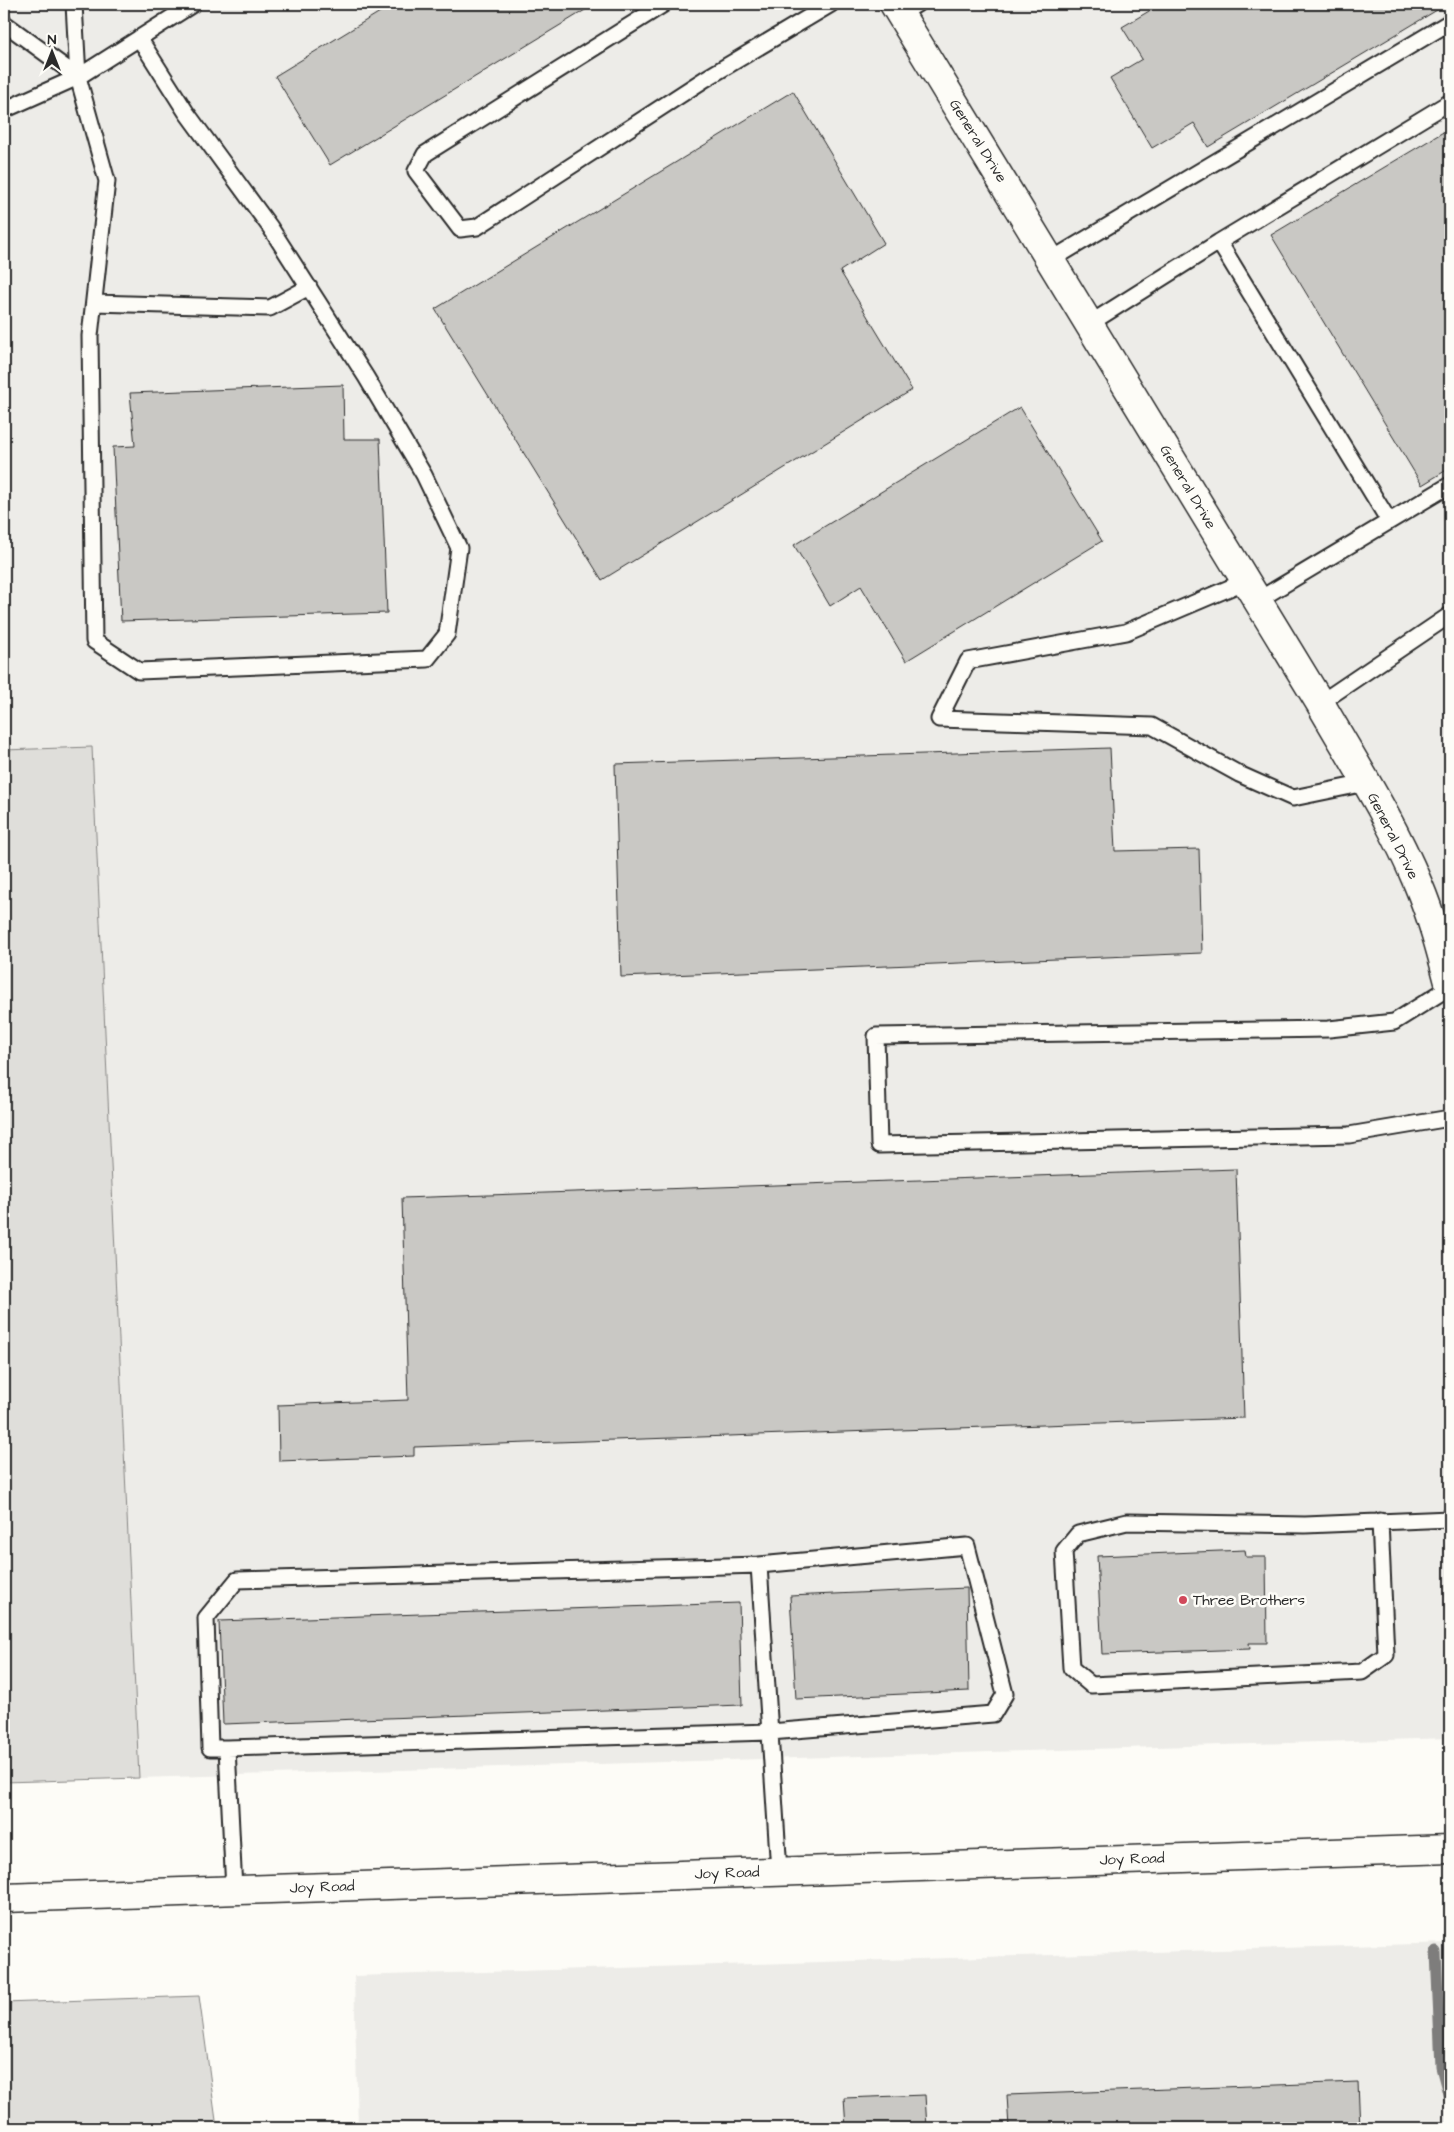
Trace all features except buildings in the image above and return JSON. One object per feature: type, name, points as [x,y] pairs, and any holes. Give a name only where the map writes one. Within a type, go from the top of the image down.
[{"type":"street","name":"General Drive","points":[[903,7],[1089,324],[1320,703],[1395,834],[1418,884],[1437,935],[1450,987]]},
{"type":"street","name":"Joy Road","points":[[4,1898],[1450,1849]]},
{"type":"lane","points":[[74,4],[78,77],[107,181],[90,346],[94,641],[138,671],[427,659],[447,634],[458,548],[424,475],[366,378],[270,227],[186,112],[139,38]]},
{"type":"lane","points":[[4,110],[78,77],[193,4]]},
{"type":"lane","points":[[664,4],[425,154],[416,171],[460,229],[476,227],[706,79],[831,4]]},
{"type":"lane","points":[[1051,260],[1450,22]]},
{"type":"lane","points":[[4,23],[78,77]]},
{"type":"lane","points":[[1089,324],[1219,242],[1450,102]]},
{"type":"lane","points":[[1219,242],[1390,521]]},
{"type":"lane","points":[[94,303],[270,308],[309,287]]},
{"type":"lane","points":[[1366,783],[1293,798],[1239,774],[1152,726],[939,719],[968,661],[1126,632],[1252,591],[1390,521],[1450,485]]},
{"type":"lane","points":[[1320,703],[1450,616]]},
{"type":"lane","points":[[1450,987],[1394,1022],[1329,1029],[876,1036],[879,1145],[1349,1135],[1450,1118]]},
{"type":"lane","points":[[1380,1521],[1386,1655],[1362,1672],[1091,1685],[1071,1668],[1064,1551],[1078,1534],[1127,1522],[1305,1524],[1380,1521],[1450,1519]]},
{"type":"lane","points":[[967,1546],[1005,1694],[993,1714],[770,1732],[210,1748],[206,1618],[237,1580],[760,1565],[967,1546]]},
{"type":"lane","points":[[760,1565],[779,1871]]},
{"type":"lane","points":[[227,1748],[234,1890]]},
{"type":"shaded area","points":[[4,4],[1450,4],[1450,1738],[139,1778],[92,748],[4,750]]},
{"type":"shaded area","points":[[92,747],[139,1778],[4,1782],[4,750]]},
{"type":"shaded area","points":[[1450,1943],[1450,2128],[358,2128],[354,1976]]},
{"type":"shaded area","points":[[199,1996],[217,2128],[4,2128],[4,2003]]},
{"type":"waterway","points":[[1436,1952],[1441,2067],[1450,2101]]},
{"type":"place","name":"Three Brothers","points":[[1183,1600]]}]
